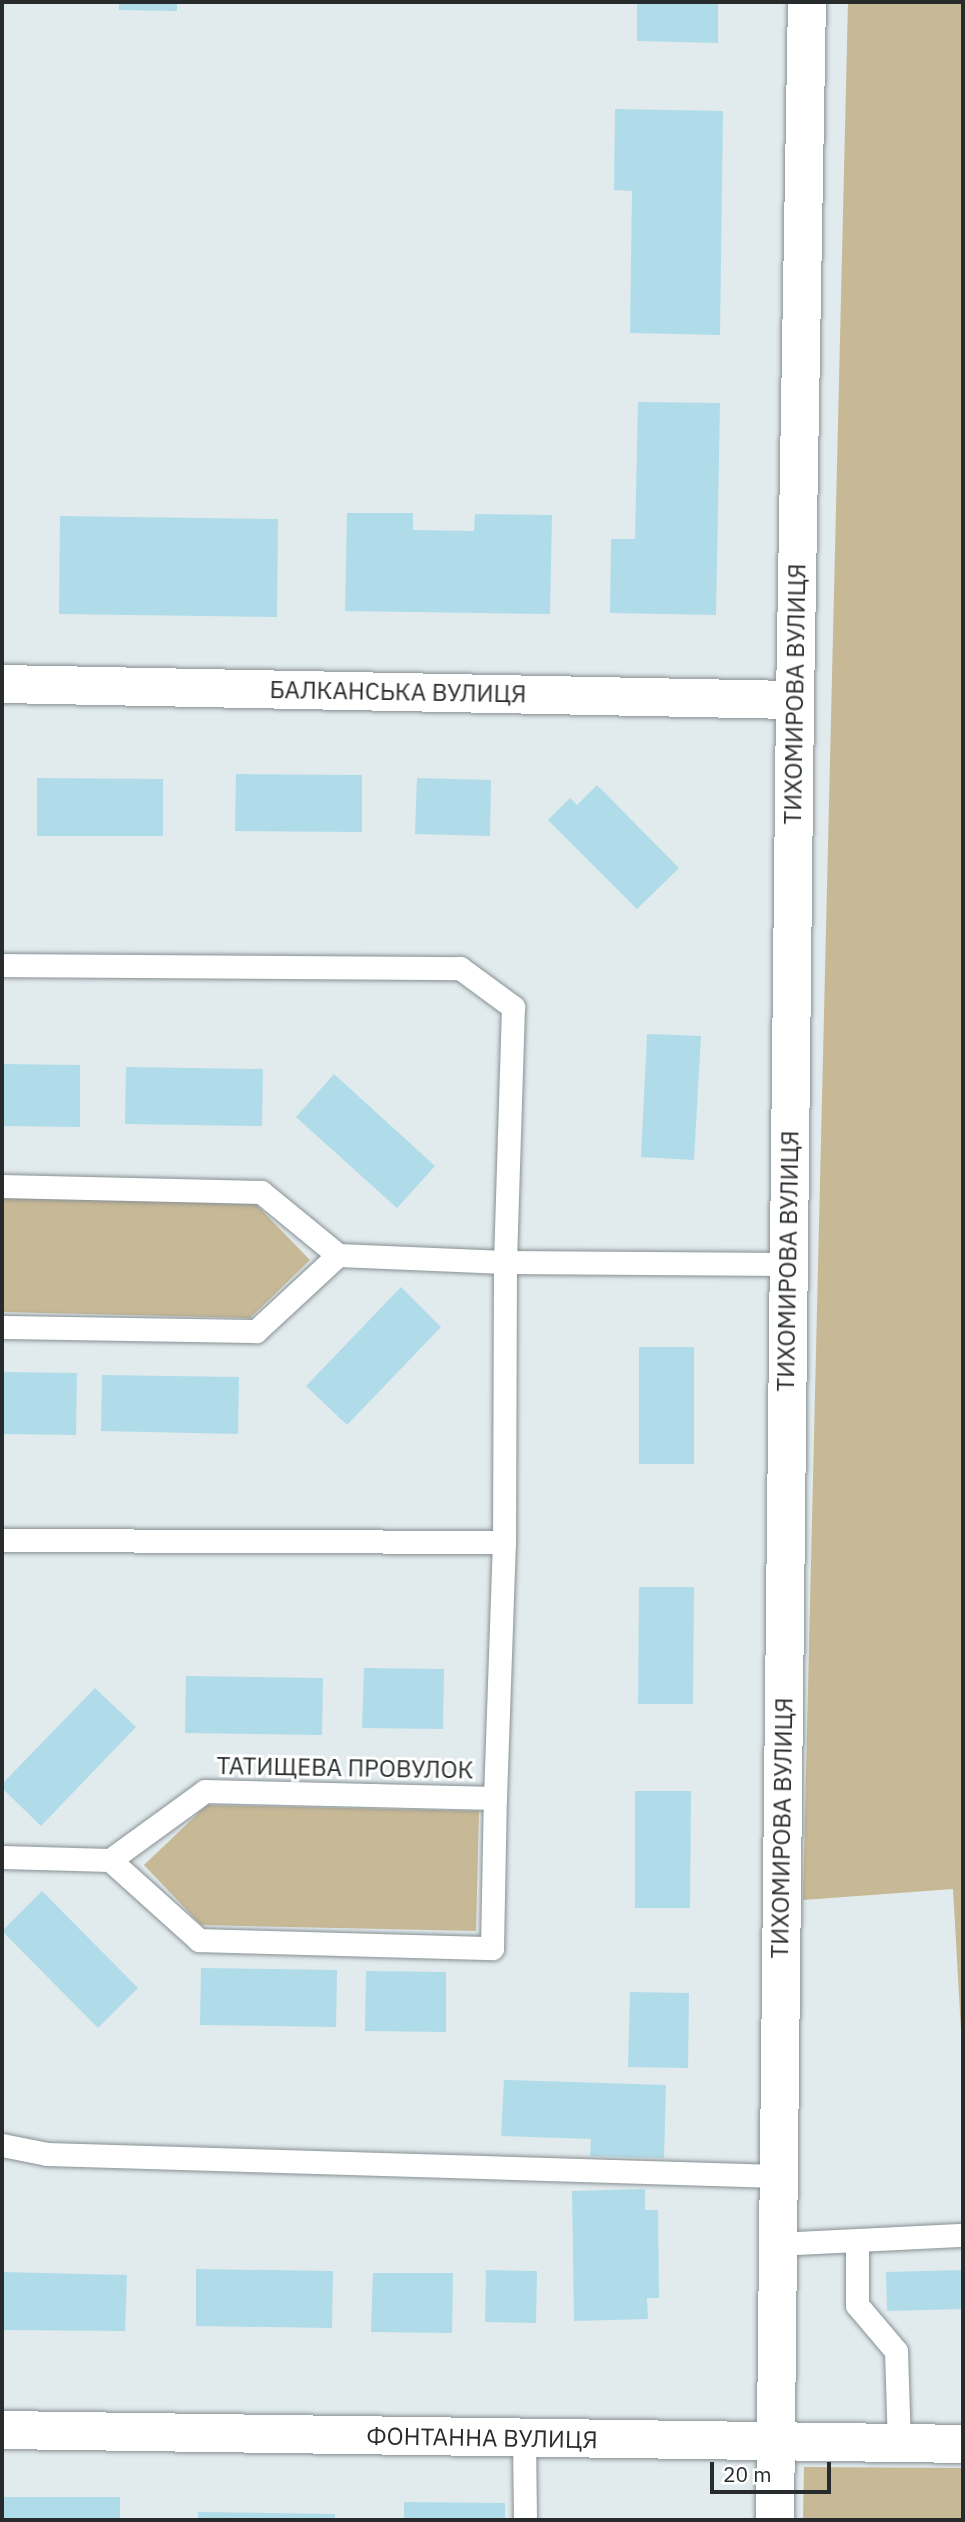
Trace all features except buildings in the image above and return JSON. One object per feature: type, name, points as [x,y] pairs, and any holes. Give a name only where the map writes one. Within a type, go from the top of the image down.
[{"type":"street","name":"ТИХОМИРОВА ВУЛИЦЯ","points":[[775,2520],[795,700],[807,2]]},
{"type":"street","name":"БАЛКАНСЬКА ВУЛИЦЯ","points":[[2,684],[795,700]]},
{"type":"street","name":"ФОНТАННА ВУЛИЦЯ","points":[[2,2430],[963,2444]]},
{"type":"lane","name":"ТАТИЩЕВА ПРОВУЛОК","points":[[2,965],[460,968],[513,1007],[505,1262],[504,1542],[495,1798],[205,1791],[110,1860]]},
{"type":"lane","points":[[2,1186],[261,1192],[338,1255],[505,1262],[788,1264]]},
{"type":"lane","points":[[2,1327],[256,1331],[338,1255]]},
{"type":"lane","points":[[2,1540],[504,1542]]},
{"type":"lane","points":[[2,1857],[110,1860],[199,1940],[492,1948],[495,1798]]},
{"type":"lane","points":[[2,2144],[47,2154],[778,2176]]},
{"type":"lane","points":[[777,2244],[963,2235]]},
{"type":"lane","points":[[858,2241],[857,2305],[896,2351],[899,2444]]},
{"type":"lane","points":[[524,2438],[525,2520]]},
{"type":"shaded area","points":[[848,2],[963,2],[963,2065],[953,1889],[803,1900]]},
{"type":"shaded area","points":[[2,1193],[250,1198],[310,1260],[250,1318],[2,1312]]},
{"type":"shaded area","points":[[207,1805],[479,1811],[476,1931],[201,1925],[144,1865]]},
{"type":"shaded area","points":[[804,2467],[963,2468],[963,2520],[803,2520]]}]
